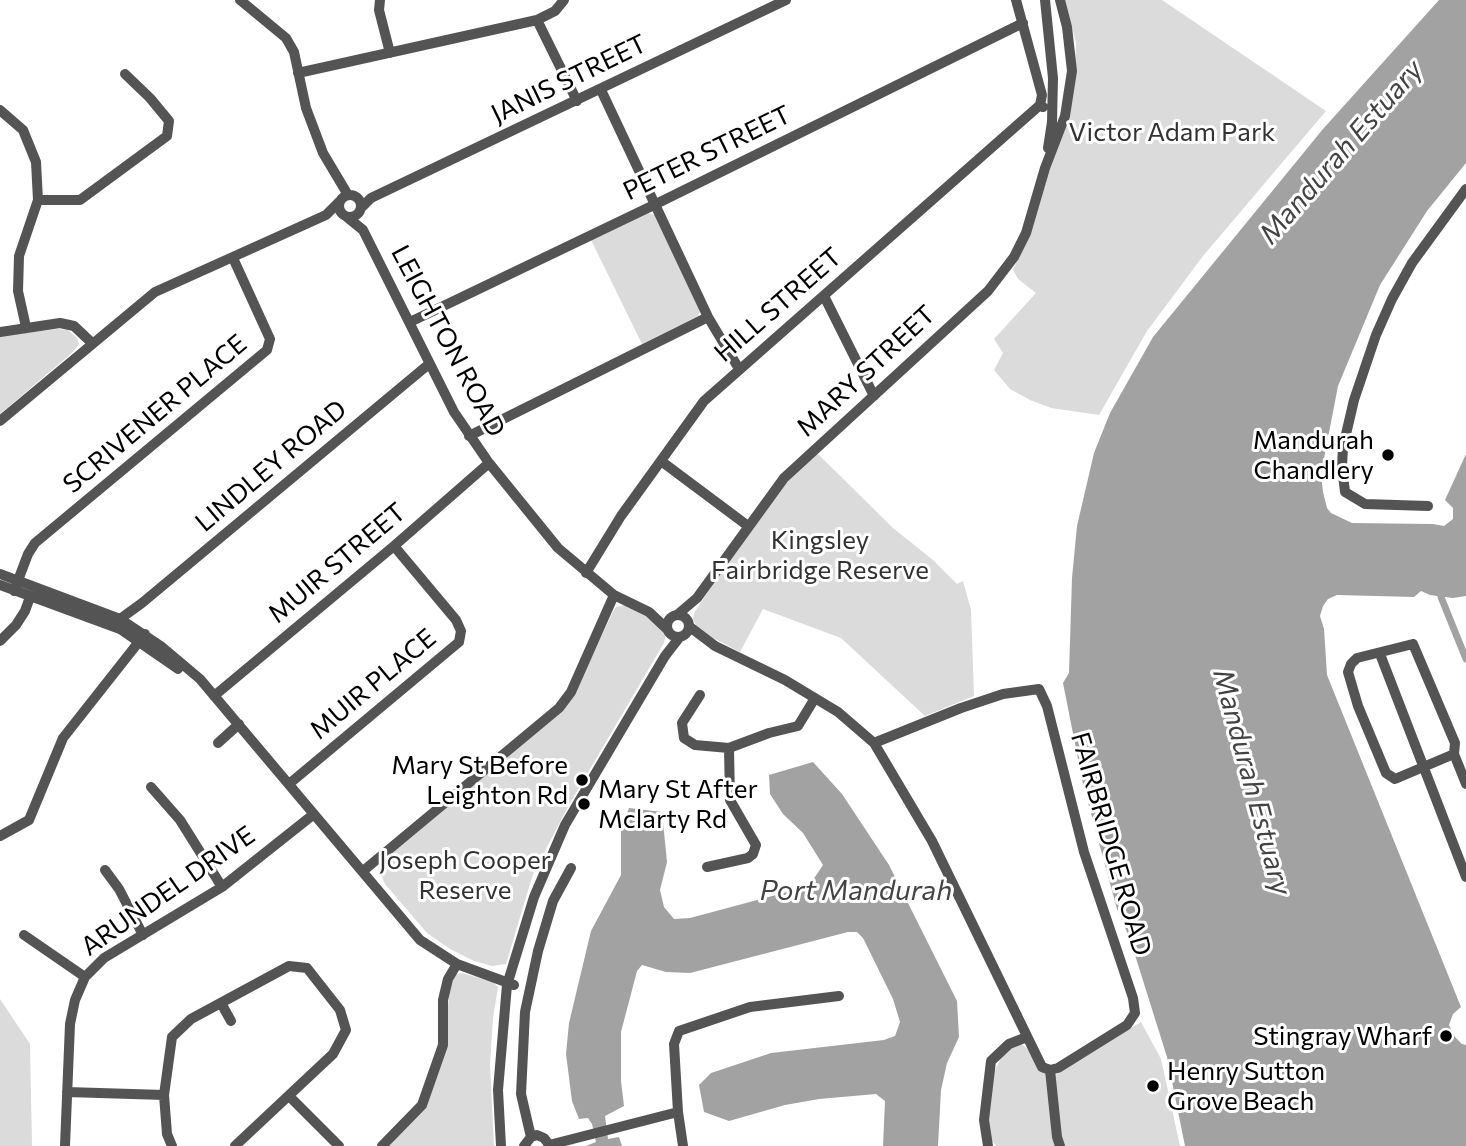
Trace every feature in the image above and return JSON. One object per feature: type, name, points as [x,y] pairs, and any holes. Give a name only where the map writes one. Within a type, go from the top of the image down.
[{"type":"street","name":"LEIGHTON ROAD","points":[[238,0],[256,21],[284,41],[295,60],[306,108],[323,153],[350,200],[429,364],[469,436],[558,548],[614,595],[680,631]]},
{"type":"street","points":[[380,0],[379,10],[390,53]]},
{"type":"street","points":[[299,73],[537,20],[555,11],[564,0]]},
{"type":"street","name":"JANIS STREET","points":[[0,421],[155,292],[326,215],[350,200],[371,198],[786,0]]},
{"type":"street","points":[[1016,0],[1042,95],[1040,105],[1065,116]]},
{"type":"street","name":"MARY STREET","points":[[1045,0],[1053,78],[1045,168]]},
{"type":"street","name":"MARY STREET","points":[[501,1146],[498,1090],[504,1017],[512,979],[520,961],[519,948],[537,887],[560,835],[697,598],[784,478],[988,291],[1003,273],[1026,233],[1045,168],[1065,116],[1072,71],[1067,27],[1060,0]]},
{"type":"street","points":[[537,20],[577,101]]},
{"type":"street","name":"PETER STREET","points":[[410,322],[1023,23]]},
{"type":"street","points":[[38,200],[80,200],[167,136],[169,121],[125,74]]},
{"type":"street","points":[[601,90],[708,317],[739,369]]},
{"type":"street","name":"HILL STREET","points":[[586,573],[621,516],[704,401],[1040,105]]},
{"type":"street","points":[[0,110],[23,130],[36,162],[38,200],[19,257],[18,291],[26,327]]},
{"type":"street","points":[[1428,506],[1365,504],[1345,492],[1343,447],[1354,400],[1376,335],[1392,299],[1412,263],[1466,189]]},
{"type":"street","name":"LEIGHTON ROAD","points":[[350,200],[339,210],[363,230]]},
{"type":"street","points":[[345,216],[355,216],[350,200]]},
{"type":"street","name":"JANIS STREET","points":[[326,215],[345,216]]},
{"type":"street","name":"SCRIVENER PLACE","points":[[16,586],[35,543],[267,350],[270,339],[233,258]]},
{"type":"street","points":[[824,296],[874,396]]},
{"type":"street","points":[[469,436],[708,317]]},
{"type":"street","points":[[0,332],[61,323],[74,326],[92,343]]},
{"type":"street","name":"LINDLEY ROAD","points":[[124,623],[142,603],[429,364]]},
{"type":"street","points":[[661,461],[748,526]]},
{"type":"street","name":"MUIR STREET","points":[[214,696],[489,463]]},
{"type":"street","name":"MUIR PLACE","points":[[289,785],[459,642],[461,631],[456,620],[394,546]]},
{"type":"street","points":[[0,575],[36,596],[124,623],[200,679],[420,940],[457,964],[512,979]]},
{"type":"street","points":[[0,585],[16,586]]},
{"type":"street","points":[[363,872],[559,708],[571,692],[614,595]]},
{"type":"street","points":[[0,641],[16,625],[26,620],[36,596]]},
{"type":"street","name":"MARY STREET","points":[[680,631],[668,622],[697,598]]},
{"type":"street","name":"LEIGHTON ROAD","points":[[649,612],[675,616]]},
{"type":"street","points":[[675,616],[684,616],[680,631],[785,680],[838,712],[874,743],[932,841],[1042,1067],[1050,1070],[1060,1146]]},
{"type":"street","points":[[0,836],[29,820],[63,738],[142,638]]},
{"type":"street","points":[[1454,754],[1395,779],[1386,773],[1358,706],[1348,672],[1351,664],[1357,658],[1413,644],[1455,743],[1454,754],[1466,784]]},
{"type":"street","points":[[1380,654],[1423,768],[1461,850],[1466,877]]},
{"type":"street","name":"FAIRBRIDGE ROAD","points":[[874,743],[993,698],[1039,689],[1047,706],[1084,852],[1133,998],[1135,1013],[1127,1026],[1058,1068],[1050,1070]]},
{"type":"street","points":[[700,695],[682,723],[684,738],[695,745],[729,748],[769,733],[799,726],[815,698]]},
{"type":"street","points":[[218,743],[239,724]]},
{"type":"street","points":[[707,867],[748,858],[753,854],[756,845],[730,800],[729,748]]},
{"type":"street","points":[[151,786],[180,820],[222,887]]},
{"type":"street","name":"ARUNDEL DRIVE","points":[[65,1146],[70,1024],[75,1000],[85,977],[104,958],[222,887],[314,814]]},
{"type":"street","points":[[571,868],[553,901],[538,951],[526,1012],[521,1094],[527,1141],[544,1138],[550,1146],[678,1112]]},
{"type":"street","points":[[105,870],[119,889],[143,935]]},
{"type":"street","points":[[24,935],[85,977]]},
{"type":"street","points":[[382,1146],[422,1105],[443,1045],[443,1000],[448,979],[457,964]]},
{"type":"street","points":[[172,1146],[166,1135],[164,1095],[172,1037],[191,1019],[289,966],[307,968],[340,1010],[346,1030],[333,1054],[235,1146]]},
{"type":"street","points":[[683,1146],[674,1044],[679,1031],[750,1007],[838,996]]},
{"type":"street","points":[[221,1003],[231,1021]]},
{"type":"street","points":[[988,1146],[984,1120],[991,1062],[1009,1044],[1027,1037]]},
{"type":"street","points":[[67,1092],[164,1095]]},
{"type":"street","points":[[289,1096],[339,1146]]},
{"type":"green space","name":"Victor Adam Park","points":[[1065,0],[1162,0],[1326,111],[1203,256],[1147,331],[1099,415],[1051,408],[1030,400],[1010,389],[994,370],[1003,353],[994,339],[1036,293],[1018,279],[1013,270],[1032,228],[1075,70],[1076,43]]},
{"type":"green space","points":[[648,213],[656,215],[700,312],[698,316],[642,344],[591,240]]},
{"type":"green space","points":[[68,330],[77,338],[79,344],[0,414],[0,336]]},
{"type":"green space","name":"Kingsley Fairbridge Reserve","points":[[817,453],[893,528],[933,560],[957,584],[963,581],[971,610],[974,696],[925,716],[841,638],[763,609],[740,652],[697,627],[693,619],[694,613],[744,537],[776,493]]},
{"type":"green space","name":"Joseph Cooper Reserve","points":[[625,605],[658,621],[666,633],[664,643],[570,803],[533,874],[506,964],[492,966],[474,961],[427,933],[385,884],[381,875],[382,861],[576,690],[616,607]]},
{"type":"green space","points":[[462,973],[493,982],[498,987],[490,1064],[494,1146],[389,1146],[424,1108],[444,1055],[450,984],[454,975]]},
{"type":"green space","points":[[0,999],[30,1044],[32,1146],[0,1146]]},
{"type":"green space","points":[[1141,1022],[1161,1059],[1180,1146],[996,1146],[989,1137],[987,1115],[994,1072],[1009,1049],[1023,1045],[1056,1075]]},
{"type":"water","name":"Mandurah Estuary","points":[[1439,0],[1466,0],[1466,163],[1427,211],[1380,285],[1338,386],[1321,474],[1327,508],[1331,513],[1352,523],[1444,526],[1453,519],[1453,508],[1445,500],[1466,454],[1466,596],[1453,598],[1421,591],[1414,597],[1337,595],[1328,599],[1320,616],[1324,629],[1327,675],[1461,1007],[1453,1014],[1449,1025],[1455,1037],[1466,1045],[1466,1146],[1185,1146],[1167,1057],[1130,939],[1117,909],[1083,784],[1063,683],[1069,673],[1072,578],[1077,526],[1094,453],[1110,413],[1153,337],[1323,129]]},
{"type":"water","name":"Port Mandurah","points":[[813,762],[842,794],[889,865],[957,1001],[959,1037],[947,1063],[941,1090],[938,1146],[883,1146],[885,1101],[876,1094],[785,1105],[729,1121],[704,1112],[699,1085],[711,1073],[771,1053],[884,1040],[895,1036],[900,1022],[893,999],[863,938],[857,932],[848,932],[690,973],[666,972],[642,965],[637,971],[621,1032],[624,1106],[605,1116],[608,1139],[619,1137],[622,1146],[586,1146],[596,1142],[592,1124],[588,1118],[579,1119],[572,1101],[566,1054],[569,1023],[591,931],[621,875],[621,828],[629,808],[662,812],[667,862],[660,890],[664,907],[674,919],[690,918],[802,888],[815,877],[823,865],[803,833],[783,814],[770,794],[769,775]]},
{"type":"waterway","points":[[1441,597],[1466,659]]},
{"type":"place","name":"Mandurah Chandlery","points":[[1388,455]]},
{"type":"place","name":"Mary St Before Leighton Rd","points":[[582,780]]},
{"type":"place","name":"Mary St After Mclarty Rd","points":[[584,804]]},
{"type":"place","name":"Stingray Wharf","points":[[1446,1036]]},
{"type":"place","name":"Henry Sutton Grove Beach","points":[[1153,1086]]}]
